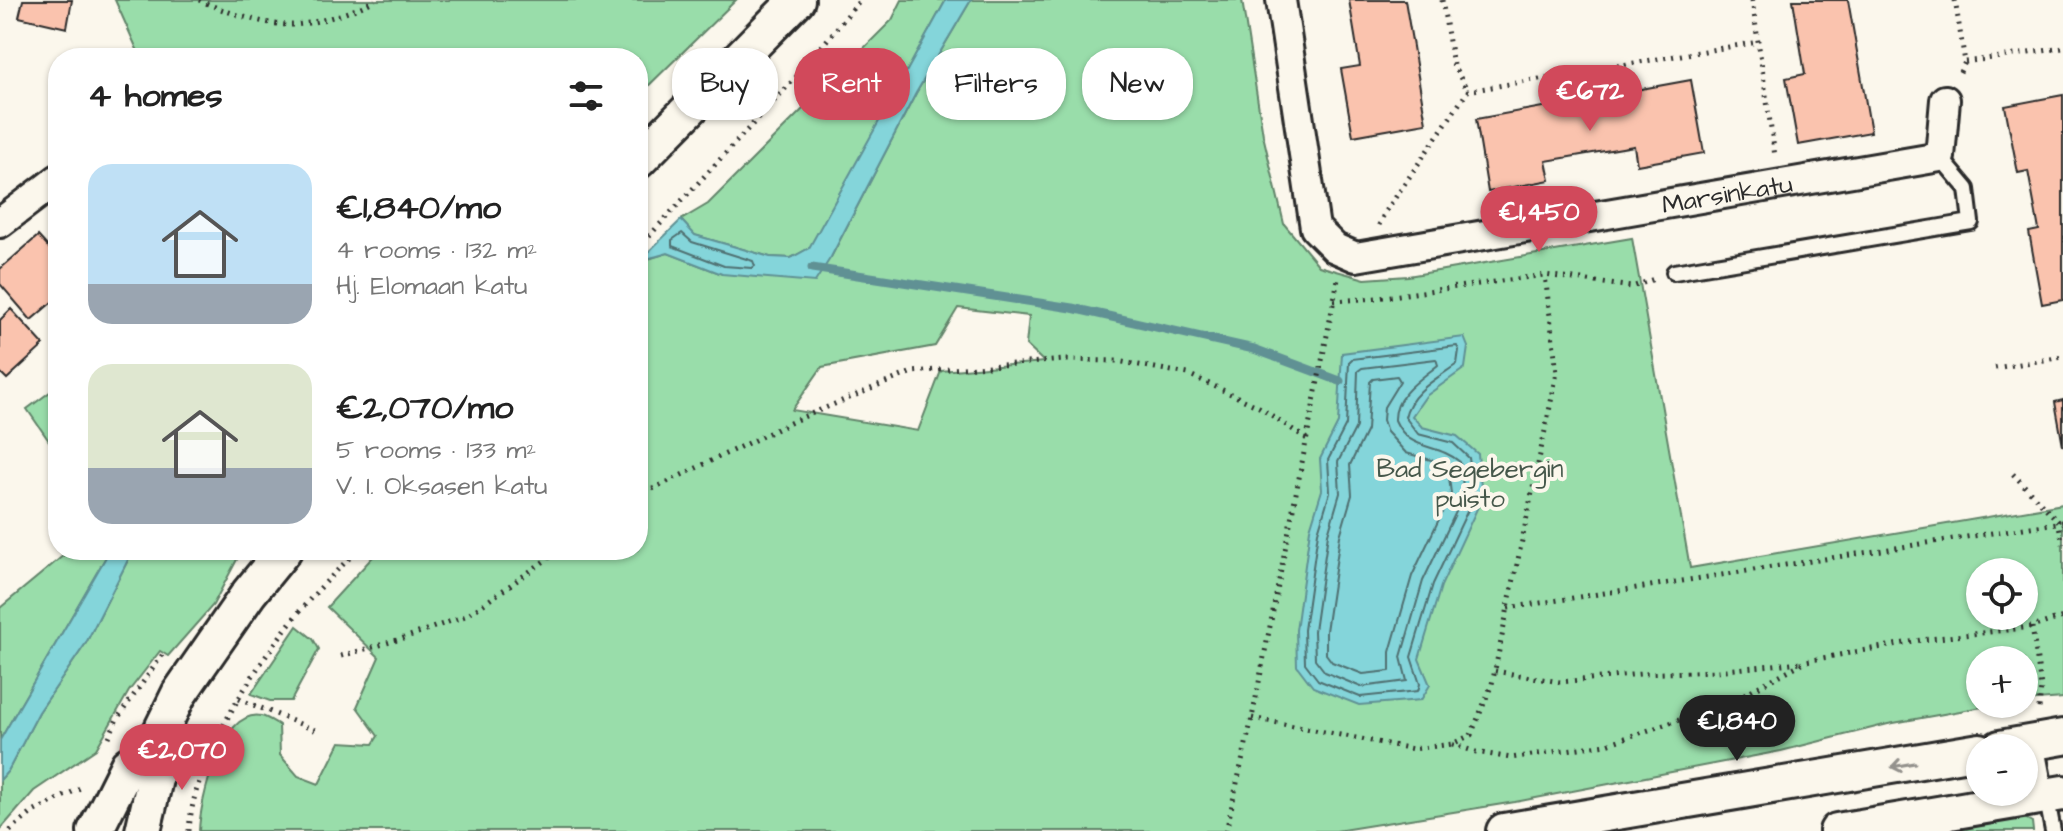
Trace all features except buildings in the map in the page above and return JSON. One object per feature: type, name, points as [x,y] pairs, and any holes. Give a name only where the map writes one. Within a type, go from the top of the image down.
[{"type":"street","points":[[648,151],[797,0]]},
{"type":"street","points":[[1281,0],[1315,228],[1335,248],[1355,254]]},
{"type":"street","points":[[1940,157],[1945,100]]},
{"type":"street","name":"Marsinkatu","points":[[1355,254],[1940,157]]},
{"type":"street","points":[[0,223],[48,187]]},
{"type":"street","points":[[95,831],[128,765],[152,749],[179,694],[249,593],[276,560]]},
{"type":"street","points":[[143,831],[155,779],[152,749]]},
{"type":"street","points":[[1504,831],[1966,753]]},
{"type":"street","points":[[1837,831],[2055,794]]},
{"type":"lane","points":[[1674,272],[1971,222],[1967,189],[1940,157]]},
{"type":"lane","points":[[2049,740],[2055,794],[2053,831]]},
{"type":"path","points":[[199,0],[227,13],[291,25],[356,11],[375,0]]},
{"type":"path","points":[[648,237],[798,75],[860,0]]},
{"type":"path","points":[[1442,0],[1453,65],[1468,91]]},
{"type":"path","points":[[1752,0],[1779,185]]},
{"type":"path","points":[[1945,100],[1965,62],[1955,0]]},
{"type":"path","points":[[1226,831],[1252,718],[1328,325],[1334,301],[1355,254],[1468,91],[1758,42]]},
{"type":"path","points":[[1965,62],[2063,48]]},
{"type":"path","points":[[1334,301],[1545,275],[1632,287],[1674,272]]},
{"type":"path","points":[[1252,718],[1413,749],[1452,744],[1471,735],[1495,671],[1557,373],[1545,275]]},
{"type":"path","points":[[1995,368],[2063,357]]},
{"type":"path","points":[[648,491],[796,420],[912,372],[1065,360],[1117,361],[1188,374],[1259,407],[1307,439]]},
{"type":"path","points":[[2013,474],[2060,522],[2063,544]]},
{"type":"path","points":[[1508,608],[2060,522]]},
{"type":"path","points":[[189,831],[192,809],[212,748],[226,719],[295,617],[348,560]]},
{"type":"path","points":[[341,656],[468,615],[546,560]]},
{"type":"path","points":[[2038,625],[2063,617]]},
{"type":"path","points":[[1495,671],[1560,682],[1717,671],[1806,661],[1921,640],[2006,630]]},
{"type":"path","points":[[2032,630],[2049,740]]},
{"type":"path","points":[[108,741],[117,719],[163,654]]},
{"type":"path","points":[[1452,744],[1511,758],[1607,744],[1724,705],[1806,661]]},
{"type":"path","points":[[239,699],[317,731]]},
{"type":"green space","points":[[115,0],[736,0],[687,48],[672,48],[672,63],[648,86],[648,48],[136,48]]},
{"type":"green space","points":[[902,0],[946,0],[910,66],[910,48],[864,48],[892,20]]},
{"type":"green space","name":"Bad Segebergin puisto","points":[[971,0],[1242,0],[1263,135],[1284,224],[1319,266],[1365,279],[1408,276],[1632,238],[1690,568],[2063,504],[2063,698],[2038,700],[2038,646],[1966,646],[1966,710],[1888,724],[1781,751],[1515,802],[1336,831],[199,831],[203,800],[215,760],[235,727],[247,718],[261,716],[279,725],[280,755],[298,776],[319,784],[340,742],[373,744],[378,736],[357,707],[379,657],[327,607],[370,560],[648,560],[648,259],[668,253],[722,274],[831,257],[902,120],[910,120],[910,105],[926,76],[926,120],[1066,120],[1066,48],[943,48]],"holes":[[[958,308],[1029,316],[1026,345],[1044,362],[941,371],[918,431],[792,410],[822,367],[935,346]]]},
{"type":"green space","points":[[794,118],[880,120],[810,248],[791,258],[770,257],[694,235],[681,220],[708,204]]},
{"type":"green space","points":[[48,393],[48,439],[27,409]]},
{"type":"green space","points":[[58,560],[104,560],[0,740],[0,608]]},
{"type":"green space","points":[[128,560],[237,560],[213,605],[168,656],[160,651],[129,691],[96,749],[34,791],[0,830],[0,780],[8,771],[39,712],[86,643]]},
{"type":"green space","points":[[297,626],[313,639],[319,649],[291,701],[270,701],[251,694]]},
{"type":"green space","points":[[2023,817],[2032,822],[2033,831],[1939,831]]},
{"type":"water","points":[[946,0],[971,0],[943,48],[926,48],[926,76],[910,105],[910,65]]},
{"type":"water","points":[[880,120],[902,120],[815,282],[722,274],[668,253],[648,259],[648,252],[681,220],[695,235],[770,257],[791,258],[809,248]]},
{"type":"water","points":[[1464,337],[1468,347],[1465,368],[1426,396],[1412,416],[1422,427],[1457,436],[1478,454],[1482,498],[1441,586],[1419,659],[1430,685],[1421,700],[1359,705],[1313,687],[1297,666],[1296,630],[1310,529],[1322,490],[1320,459],[1338,423],[1342,353]]},
{"type":"water","points":[[104,560],[128,560],[86,643],[39,712],[8,771],[0,780],[0,740]]},
{"type":"waterway","points":[[812,268],[1072,308],[1254,349],[1340,381]]}]
